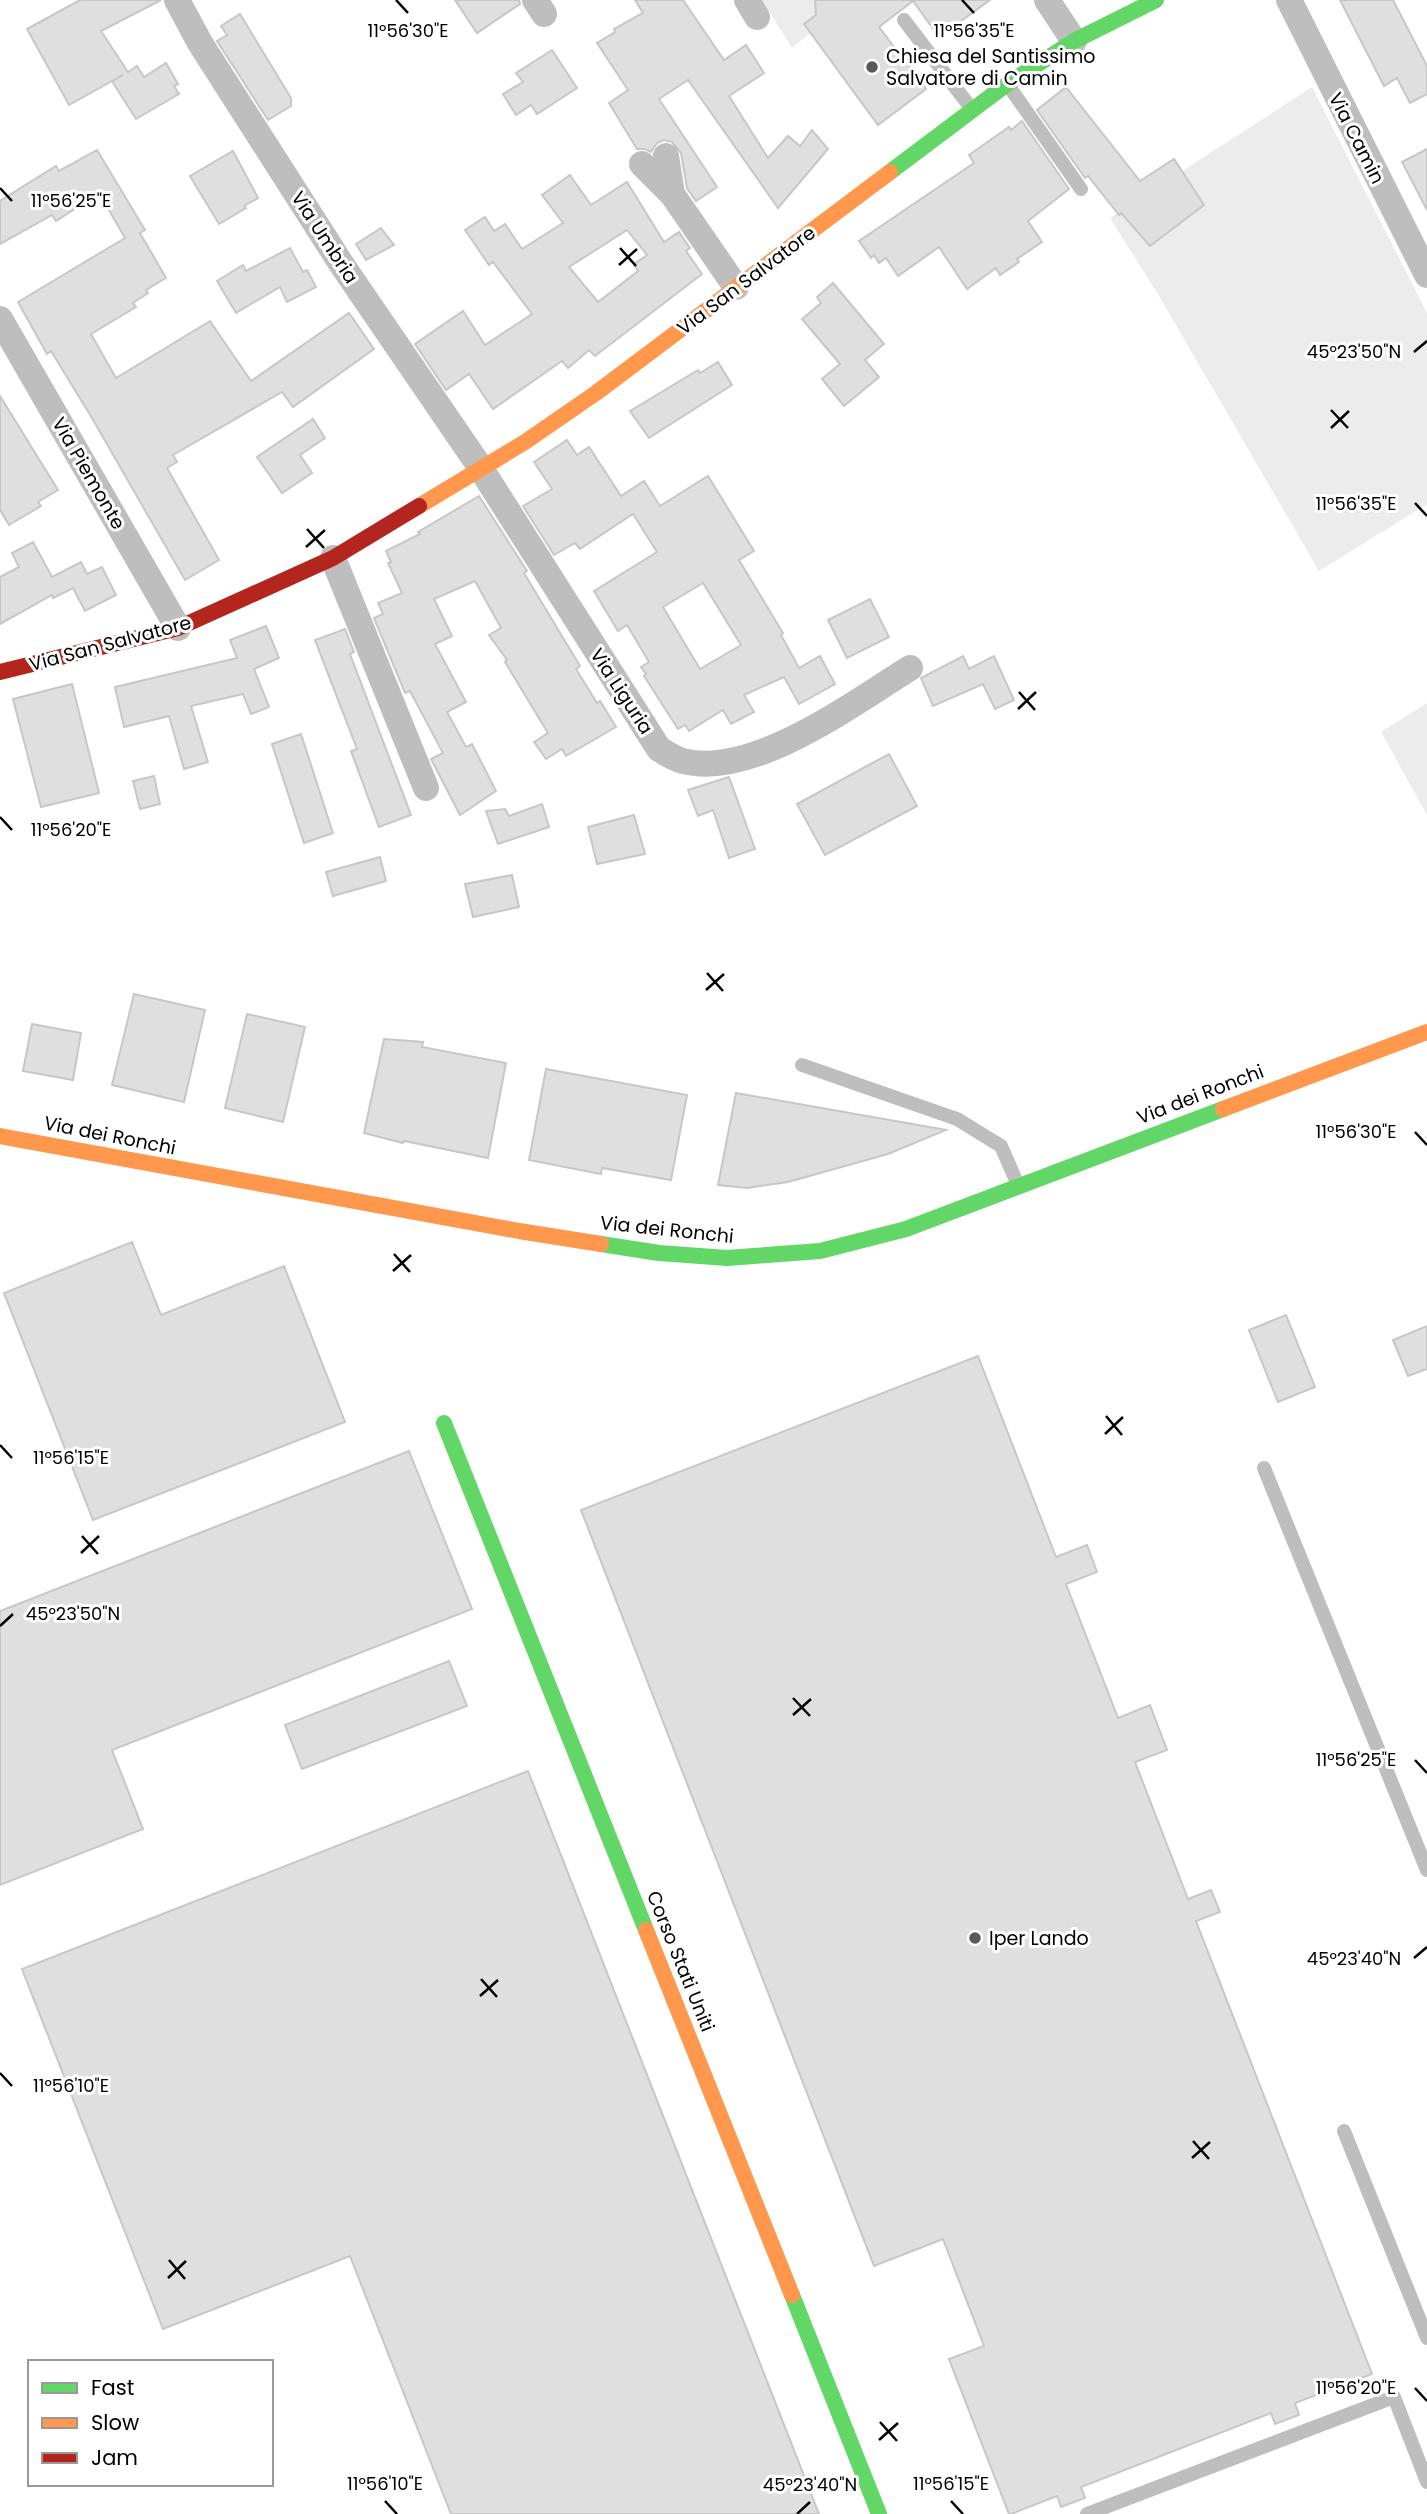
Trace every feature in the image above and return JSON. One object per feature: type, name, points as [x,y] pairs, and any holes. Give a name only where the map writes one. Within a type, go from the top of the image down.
[{"type":"street","name":"Via Umbria","points":[[177,0],[200,43],[342,265],[481,469]]},
{"type":"street","points":[[1047,0],[1074,41]]},
{"type":"street","name":"Via San Salvatore","points":[[0,672],[178,628],[334,558],[481,469],[596,393],[1007,84],[1074,41],[1156,0]]},
{"type":"street","name":"Via Camin","points":[[1289,0],[1427,275]]},
{"type":"street","points":[[654,160],[672,194],[736,287]]},
{"type":"street","name":"Via Piemonte","points":[[0,319],[178,628]]},
{"type":"street","name":"Via Liguria","points":[[481,469],[659,749],[681,761],[716,764],[747,758],[817,727],[910,668]]},
{"type":"street","points":[[334,558],[426,788]]},
{"type":"street","name":"Via dei Ronchi","points":[[0,1136],[519,1231],[659,1253],[727,1258],[820,1251],[906,1229],[1427,1032]]},
{"type":"street","name":"Corso Stati Uniti","points":[[444,1423],[879,2514]]},
{"type":"lane","points":[[904,20],[972,110]]},
{"type":"lane","points":[[1007,84],[1081,188]]},
{"type":"lane","points":[[802,1065],[957,1119],[1001,1146],[1018,1185]]},
{"type":"lane","points":[[1264,1468],[1427,1870]]},
{"type":"lane","points":[[1344,2131],[1427,2338]]},
{"type":"lane","points":[[1087,2514],[1394,2397],[1427,2482]]},
{"type":"shaded area","points":[[762,0],[841,0],[844,5],[792,48]]},
{"type":"shaded area","points":[[1312,87],[1427,313],[1427,504],[1319,571],[1159,296],[1110,218]]},
{"type":"shaded area","points":[[1427,703],[1427,815],[1381,732]]},
{"type":"building","points":[[80,0],[161,0],[101,31],[128,72],[137,66],[144,77],[166,63],[178,84],[174,86],[179,94],[136,119],[112,81],[69,105],[27,29]]},
{"type":"building","points":[[455,0],[519,0],[520,4],[477,33]]},
{"type":"building","points":[[635,0],[683,0],[724,60],[746,45],[764,73],[729,96],[768,158],[788,136],[800,146],[812,130],[828,149],[778,208],[688,80],[659,99],[717,187],[696,201],[687,188],[681,153],[672,142],[664,140],[657,143],[651,152],[637,149],[609,103],[628,90],[597,43],[615,32],[614,29],[643,13]]},
{"type":"building","name":"Chiesa del Santissimo Salvatore di Camin","points":[[815,0],[990,0],[939,37],[913,1],[879,27],[926,89],[878,125],[804,24],[816,15]]},
{"type":"building","points":[[1340,0],[1393,0],[1427,66],[1427,94],[1410,103],[1397,78],[1384,86]]},
{"type":"building","points":[[240,14],[291,98],[291,106],[268,120],[217,41],[227,35],[221,26]]},
{"type":"building","points":[[552,50],[577,88],[537,114],[531,105],[516,115],[503,94],[523,82],[516,73]]},
{"type":"building","points":[[1066,87],[1140,181],[1174,159],[1204,205],[1150,246],[1121,213],[1119,215],[1088,176],[1085,178],[1037,110]]},
{"type":"building","points":[[1022,121],[1069,189],[1028,221],[1042,242],[1000,275],[996,268],[967,289],[939,247],[898,276],[886,258],[879,263],[874,255],[871,258],[859,241],[974,163],[969,155]]},
{"type":"building","points":[[1427,149],[1427,210],[1402,162]]},
{"type":"building","points":[[97,150],[145,230],[140,233],[166,278],[146,290],[148,293],[133,303],[136,307],[91,334],[116,378],[210,321],[251,381],[349,313],[374,349],[293,407],[282,392],[173,455],[177,462],[167,468],[219,560],[185,580],[92,418],[51,351],[47,354],[18,302],[125,238],[99,193],[56,221],[52,215],[0,244],[0,201],[56,166],[59,171]]},
{"type":"building","points":[[233,151],[258,198],[219,224],[190,176]]},
{"type":"building","points":[[570,175],[591,205],[627,182],[664,242],[679,232],[690,248],[686,251],[702,274],[595,356],[589,350],[568,368],[562,361],[493,409],[469,374],[446,390],[415,344],[463,311],[485,345],[532,314],[493,262],[489,265],[465,230],[485,217],[494,231],[505,224],[522,249],[563,223],[542,195]],"holes":[[[627,230],[647,255],[634,264],[638,271],[598,302],[569,267]]]},
{"type":"building","points":[[381,228],[394,245],[366,260],[356,244]]},
{"type":"building","points":[[290,248],[303,272],[307,270],[316,287],[287,302],[280,287],[236,313],[217,281],[243,265],[246,271]]},
{"type":"building","points":[[833,283],[884,344],[865,360],[879,377],[844,406],[822,379],[840,364],[802,319],[821,303],[817,297]]},
{"type":"building","points":[[718,362],[732,385],[649,438],[630,411],[698,370],[700,373]]},
{"type":"building","points":[[0,396],[58,490],[38,502],[41,506],[9,525],[0,510]]},
{"type":"building","points":[[313,419],[325,438],[300,455],[312,473],[282,493],[257,457]]},
{"type":"building","points":[[567,440],[577,455],[589,447],[621,496],[644,481],[660,506],[708,476],[754,551],[739,560],[783,633],[781,635],[799,668],[820,656],[835,684],[799,704],[784,677],[744,695],[754,712],[731,724],[723,710],[689,731],[685,725],[678,729],[644,676],[646,674],[641,667],[649,662],[627,625],[618,631],[594,591],[657,552],[633,514],[580,549],[575,543],[554,555],[523,506],[552,489],[534,462]],"holes":[[[703,583],[741,645],[700,669],[663,607]]]},
{"type":"building","points":[[479,496],[527,571],[524,573],[580,666],[576,669],[616,727],[566,756],[562,749],[546,759],[534,742],[548,733],[505,662],[507,660],[489,635],[501,628],[475,581],[434,599],[452,636],[435,644],[466,702],[447,712],[466,747],[472,744],[496,791],[460,815],[431,759],[443,753],[410,691],[405,693],[374,618],[383,614],[378,603],[402,593],[388,563],[391,562],[386,551],[420,534],[418,532]]},
{"type":"building","points":[[33,542],[52,577],[81,562],[87,574],[102,567],[116,595],[85,611],[73,588],[53,598],[52,595],[0,624],[0,577],[19,567],[12,553]]},
{"type":"building","points":[[870,599],[889,637],[847,658],[828,620]]},
{"type":"building","points":[[266,626],[279,658],[254,669],[269,707],[251,714],[243,694],[191,706],[208,762],[184,769],[169,716],[124,727],[115,687],[237,658],[230,640]]},
{"type":"building","points":[[345,629],[354,652],[350,654],[411,815],[379,827],[351,751],[357,749],[315,640]]},
{"type":"building","points":[[963,656],[969,669],[994,656],[1014,700],[995,709],[983,684],[933,706],[921,678]]},
{"type":"building","points":[[72,684],[99,793],[41,807],[13,699]]},
{"type":"building","points":[[301,734],[333,833],[304,843],[272,744]]},
{"type":"building","points":[[889,754],[917,806],[825,855],[797,804]]},
{"type":"building","points":[[154,776],[160,804],[140,809],[133,781]]},
{"type":"building","points":[[729,777],[755,849],[729,858],[713,810],[698,816],[688,790]]},
{"type":"building","points":[[542,804],[549,827],[498,844],[486,811],[505,809],[509,816]]},
{"type":"building","points":[[634,815],[645,854],[597,864],[588,827]]},
{"type":"building","points":[[380,857],[386,881],[333,896],[326,872]]},
{"type":"building","points":[[512,875],[519,907],[473,917],[465,884]]},
{"type":"building","points":[[134,994],[205,1010],[184,1102],[112,1085]]},
{"type":"building","points":[[247,1014],[305,1027],[283,1122],[225,1108]]},
{"type":"building","points":[[32,1024],[81,1033],[73,1080],[23,1071]]},
{"type":"building","points":[[384,1039],[423,1042],[422,1047],[506,1063],[488,1158],[364,1133]]},
{"type":"building","points":[[546,1069],[687,1095],[671,1180],[602,1168],[601,1174],[529,1160]]},
{"type":"building","points":[[736,1093],[946,1130],[888,1154],[788,1182],[747,1188],[718,1185]]},
{"type":"building","points":[[132,1242],[161,1315],[284,1266],[345,1422],[93,1520],[4,1293]]},
{"type":"building","points":[[1286,1315],[1315,1387],[1278,1402],[1249,1330]]},
{"type":"building","points":[[1427,1326],[1427,1369],[1408,1376],[1393,1340]]},
{"type":"building","name":"Iper Lando","points":[[978,1356],[1056,1557],[1087,1545],[1097,1572],[1066,1584],[1118,1718],[1150,1705],[1167,1750],[1135,1762],[1188,1899],[1211,1890],[1220,1912],[1196,1921],[1372,2374],[1295,2403],[1299,2415],[1275,2424],[1271,2413],[1081,2487],[1085,2498],[1061,2507],[1057,2496],[1011,2514],[949,2359],[984,2346],[943,2239],[874,2266],[581,1510]]},
{"type":"building","points":[[409,1451],[472,1609],[112,1750],[143,1829],[0,1885],[0,1611]]},
{"type":"building","points":[[449,1661],[467,1706],[302,1769],[285,1725]]},
{"type":"building","points":[[528,1771],[819,2514],[451,2514],[350,2256],[163,2329],[22,1969]]},
{"type":"traffic: fast","points":[[890,172],[1007,84],[1074,41],[1156,0]]},
{"type":"traffic: fast","points":[[601,1244],[659,1253],[727,1258],[820,1251],[906,1229],[1223,1109]]},
{"type":"traffic: fast","points":[[444,1423],[646,1930]]},
{"type":"traffic: fast","points":[[792,2295],[879,2514]]},
{"type":"traffic: slow","points":[[419,506],[525,442],[596,393],[890,172]]},
{"type":"traffic: slow","points":[[1223,1109],[1427,1032]]},
{"type":"traffic: slow","points":[[0,1136],[601,1244]]},
{"type":"traffic: slow","points":[[646,1930],[792,2295]]},
{"type":"traffic: jam","points":[[0,672],[178,628],[333,558],[419,506]]},
{"type":"place","name":"Chiesa del Santissimo Salvatore di Camin","points":[[872,67]]},
{"type":"place","name":"Iper Lando","points":[[975,1938]]}]
